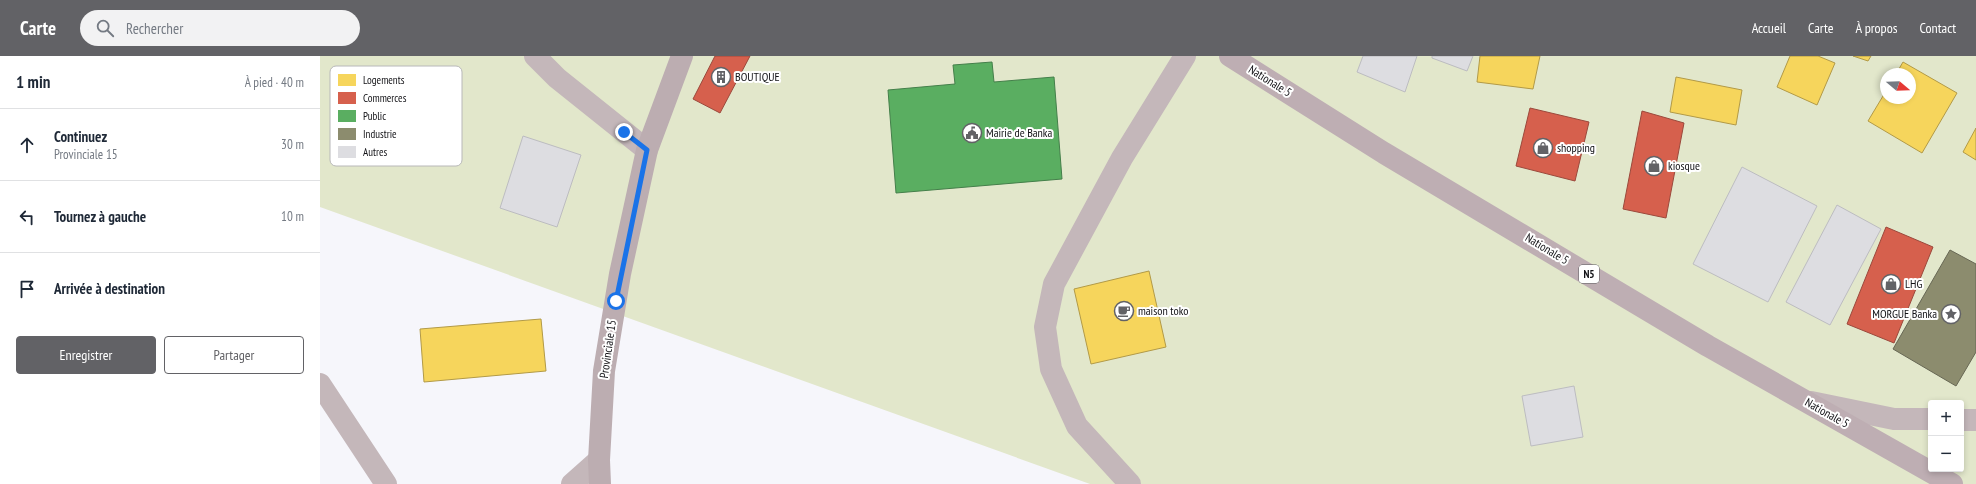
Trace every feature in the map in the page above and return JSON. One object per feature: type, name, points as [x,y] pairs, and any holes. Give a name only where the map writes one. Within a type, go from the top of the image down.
[{"type":"highway","name":"Nationale 5","points":[[1230,56],[1384,153],[1708,346],[1952,484]]},
{"type":"main road","name":"Provinciale 15","points":[[600,484],[599,460],[604,371],[620,274],[647,150],[682,56]]},
{"type":"street","points":[[535,56],[557,78],[647,150]]},
{"type":"street","points":[[1130,484],[1077,426],[1051,369],[1045,327],[1054,284],[1122,158],[1185,56]]},
{"type":"street","points":[[320,384],[380,480]]},
{"type":"street","points":[[1804,400],[1894,419],[1928,419]]},
{"type":"street","points":[[1964,420],[1976,420]]},
{"type":"street","points":[[572,484],[599,460]]},
{"type":"green space","points":[[320,56],[1976,56],[1976,484],[1090,484],[320,207]]},
{"type":"building: Logements","points":[[1480,56],[1540,56],[1533,89],[1477,82]]},
{"type":"building: Logements","points":[[1790,56],[1818,56],[1835,63],[1817,105],[1777,87]]},
{"type":"building: Logements","points":[[1853,56],[1871,56],[1868,61]]},
{"type":"building: Logements","points":[[1903,62],[1913,68],[1900,68]]},
{"type":"building: Logements","points":[[1916,69],[1957,93],[1922,153],[1868,121],[1880,101],[1880,104],[1916,104]]},
{"type":"building: Logements","points":[[1676,77],[1742,90],[1736,125],[1670,112]]},
{"type":"building: Logements","points":[[1976,128],[1976,160],[1963,152]]},
{"type":"building: Logements","name":"maison toko","points":[[1149,271],[1166,347],[1091,364],[1074,289]]},
{"type":"building: Logements","points":[[541,319],[546,371],[424,382],[420,329]]},
{"type":"building: Commerces","name":"BOUTIQUE","points":[[715,56],[750,56],[720,113],[693,99]]},
{"type":"building: Commerces","points":[[1530,108],[1589,122],[1575,181],[1516,166]]},
{"type":"building: Commerces","name":"kiosque","points":[[1642,111],[1684,123],[1666,218],[1623,209]]},
{"type":"building: Commerces","points":[[1886,227],[1933,247],[1894,343],[1847,324]]},
{"type":"building: Public","name":"Mairie de Banka","points":[[992,62],[994,82],[1054,77],[1062,179],[896,193],[888,90],[955,84],[953,65]]},
{"type":"building: Industrie","points":[[1950,250],[1976,264],[1976,352],[1956,386],[1893,349]]},
{"type":"building: Autres","points":[[1363,56],[1417,56],[1405,92],[1357,72]]},
{"type":"building: Autres","points":[[1432,56],[1473,56],[1467,71],[1432,58]]},
{"type":"building: Autres","points":[[523,136],[581,155],[557,227],[500,208]]},
{"type":"building: Autres","points":[[1742,167],[1817,206],[1768,302],[1693,264]]},
{"type":"building: Autres","points":[[1837,205],[1881,229],[1830,325],[1786,302]]},
{"type":"building: Autres","points":[[1574,386],[1583,437],[1531,446],[1522,396]]},
{"type":"place","name":"BOUTIQUE","points":[[721,77]]},
{"type":"place","name":"Mairie de Banka","points":[[972,133]]},
{"type":"place","name":"shopping","points":[[1543,148]]},
{"type":"place","name":"kiosque","points":[[1654,166]]},
{"type":"place","name":"LHG","points":[[1891,284]]},
{"type":"place","name":"maison toko","points":[[1124,311]]},
{"type":"place","name":"MORGUE Banka","points":[[1951,314]]},
{"type":"route","points":[[616,301],[620,274],[647,150],[624,132]]}]
